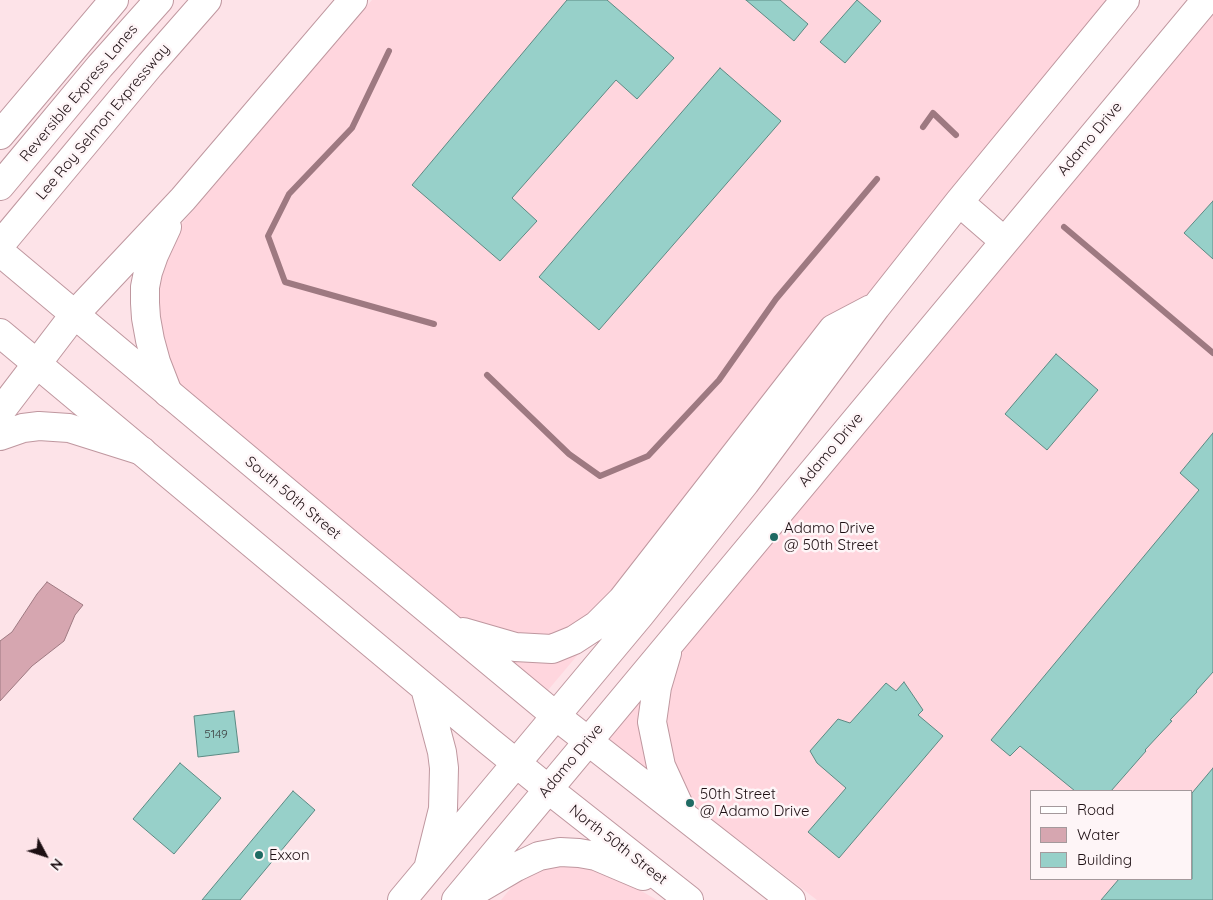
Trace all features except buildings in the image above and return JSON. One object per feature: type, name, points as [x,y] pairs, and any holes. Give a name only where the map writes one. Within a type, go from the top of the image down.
[{"type":"main road","points":[[0,135],[114,0]]},
{"type":"main road","name":"Reversible Express Lanes","points":[[0,186],[100,66],[159,0]]},
{"type":"main road","name":"Lee Roy Selmon Expressway","points":[[0,245],[150,64],[208,0]]},
{"type":"main road","points":[[0,412],[74,315],[184,199],[353,0]]},
{"type":"main road","points":[[402,900],[640,616],[745,483],[879,304],[959,202],[1125,0]]},
{"type":"main road","name":"Adamo Drive","points":[[456,900],[1206,0]]},
{"type":"main road","points":[[168,392],[156,362],[150,340],[146,318],[146,287],[148,272],[163,234],[184,199]]},
{"type":"main road","points":[[959,202],[1004,241]]},
{"type":"main road","name":"South 50th Street","points":[[0,252],[588,741]]},
{"type":"main road","points":[[452,628],[515,646],[552,649],[574,640],[597,625],[622,600],[833,328],[879,304]]},
{"type":"main road","points":[[0,332],[548,789]]},
{"type":"main road","points":[[0,436],[23,428],[39,426],[69,428],[142,451]]},
{"type":"main road","points":[[670,642],[657,687],[652,722],[661,766],[684,816]]},
{"type":"main road","points":[[426,688],[442,752],[444,768],[443,809],[427,871]]},
{"type":"main road","points":[[588,741],[791,900]]},
{"type":"main road","name":"North 50th Street","points":[[548,789],[680,893]]},
{"type":"main road","points":[[461,900],[516,866],[539,856],[560,852],[596,856],[680,893]]},
{"type":"shaded area","points":[[372,0],[1129,0],[538,702],[184,418],[159,366],[156,284],[179,227]]},
{"type":"shaded area","points":[[1213,14],[1213,900],[817,900],[737,839],[588,747],[934,346]]},
{"type":"shaded area","points":[[573,862],[629,884],[657,900],[501,900],[515,883],[537,868]]},
{"type":"water","points":[[47,582],[83,605],[75,615],[64,641],[32,666],[0,701],[0,641],[12,632]]},
{"type":"waterway","points":[[389,51],[352,128],[289,194],[268,236],[285,282],[434,324]]},
{"type":"waterway","points":[[923,127],[933,113],[956,135]]},
{"type":"waterway","points":[[487,375],[569,454],[600,476],[648,456],[719,380],[776,299],[877,179]]},
{"type":"waterway","points":[[1064,227],[1213,353]]},
{"type":"place","name":"Adamo Drive @ 50th Street","points":[[774,537]]},
{"type":"place","name":"50th Street @ Adamo Drive","points":[[690,803]]},
{"type":"place","name":"Exxon","points":[[259,855]]}]
